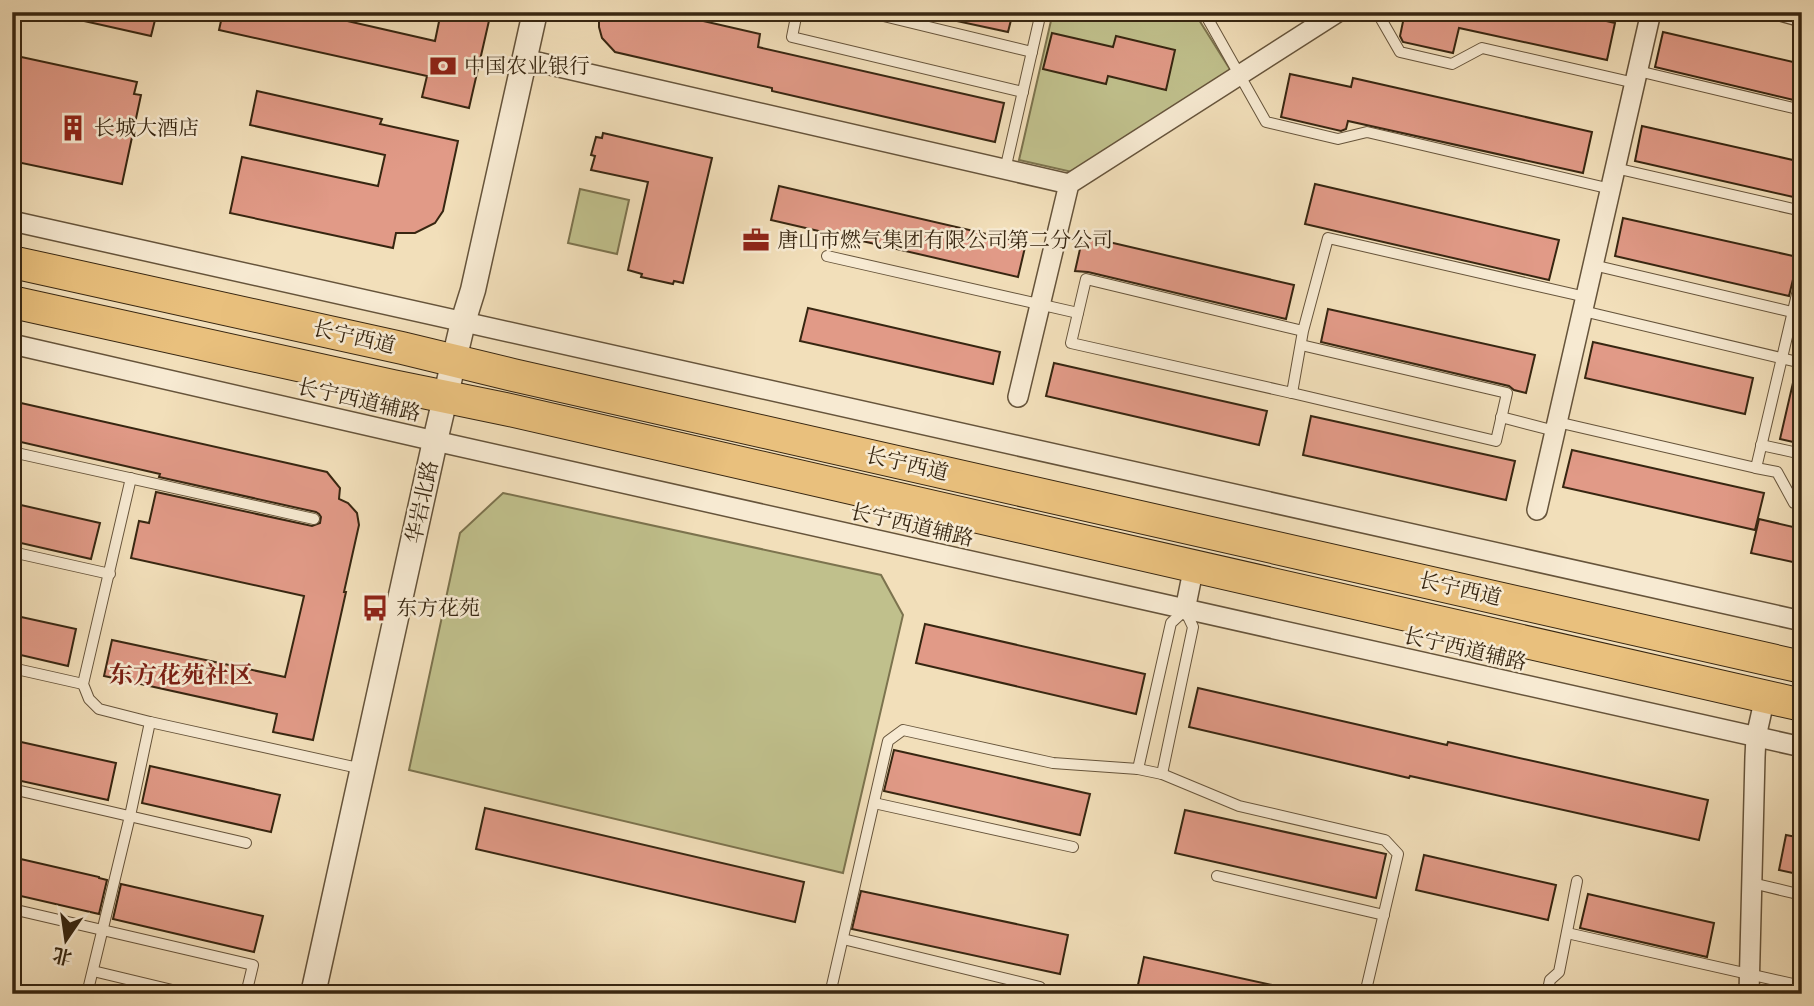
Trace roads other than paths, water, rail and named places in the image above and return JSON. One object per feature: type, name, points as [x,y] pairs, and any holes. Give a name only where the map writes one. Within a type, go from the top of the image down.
[{"type":"main road","name":"长宁西道","points":[[12,262],[402,348],[1802,667]]},
{"type":"main road","name":"长宁西道","points":[[12,302],[445,396],[1802,705]]},
{"type":"street","name":"华岩北路","points":[[313,994],[445,396],[535,12]]},
{"type":"street","points":[[1018,397],[1069,184],[1338,12]]},
{"type":"street","points":[[1538,510],[1651,12]]},
{"type":"street","points":[[1784,12],[1802,16]]},
{"type":"street","points":[[524,59],[1069,184]]},
{"type":"street","points":[[12,221],[1802,621]]},
{"type":"street","name":"长宁西道辅路","points":[[12,344],[1802,747]]},
{"type":"street","points":[[1185,610],[1194,566]]},
{"type":"street","points":[[1750,984],[1756,737],[1765,697]]},
{"type":"lane","points":[[797,12],[792,37],[1023,92]]},
{"type":"lane","points":[[867,12],[1032,52]]},
{"type":"lane","points":[[1005,170],[1041,12]]},
{"type":"lane","points":[[1204,12],[1266,122],[1338,139],[1367,132],[1611,189]]},
{"type":"lane","points":[[1377,12],[1399,52],[1452,64],[1482,48],[1802,110]]},
{"type":"lane","points":[[1615,168],[1802,211]]},
{"type":"lane","points":[[1292,393],[1303,331],[1328,238],[1802,363]]},
{"type":"lane","points":[[827,256],[1078,313]]},
{"type":"lane","points":[[1593,265],[1792,312]]},
{"type":"lane","points":[[1756,468],[1802,273]]},
{"type":"lane","points":[[1301,345],[1507,393],[1496,441],[1071,343],[1086,278],[1303,331]]},
{"type":"lane","points":[[1501,417],[1777,472],[1794,503],[1802,505]]},
{"type":"lane","points":[[1761,445],[1802,454]]},
{"type":"lane","points":[[12,452],[314,519]]},
{"type":"lane","points":[[131,478],[83,684],[89,699],[99,709],[363,769]]},
{"type":"lane","points":[[12,552],[110,574]]},
{"type":"lane","points":[[1138,769],[1171,622],[1185,610],[1194,627],[1162,774]]},
{"type":"lane","points":[[12,668],[83,684]]},
{"type":"lane","points":[[87,994],[150,722]]},
{"type":"lane","points":[[830,994],[888,741],[903,730],[1053,763],[1138,769],[1162,774],[1239,806],[1385,840],[1398,854],[1365,994]]},
{"type":"lane","points":[[12,789],[246,843]]},
{"type":"lane","points":[[874,803],[1073,847]]},
{"type":"lane","points":[[1217,876],[1384,915]]},
{"type":"lane","points":[[1547,994],[1550,980],[1559,972],[1577,881]]},
{"type":"lane","points":[[1752,883],[1802,895]]},
{"type":"lane","points":[[12,909],[253,965],[246,994]]},
{"type":"lane","points":[[1567,933],[1750,984],[1802,986]]},
{"type":"lane","points":[[842,939],[1040,987]]},
{"type":"lane","points":[[93,971],[189,994]]},
{"type":"place","name":"中国农业银行","points":[[443,66]]},
{"type":"place","name":"长城大酒店","points":[[73,128]]},
{"type":"place","name":"唐山市燃气集团有限公司第二分公司","points":[[756,240]]},
{"type":"place","name":"东方花苑","points":[[375,608]]},
{"type":"district","name":"东方花苑社区","points":[[181,675]]}]
